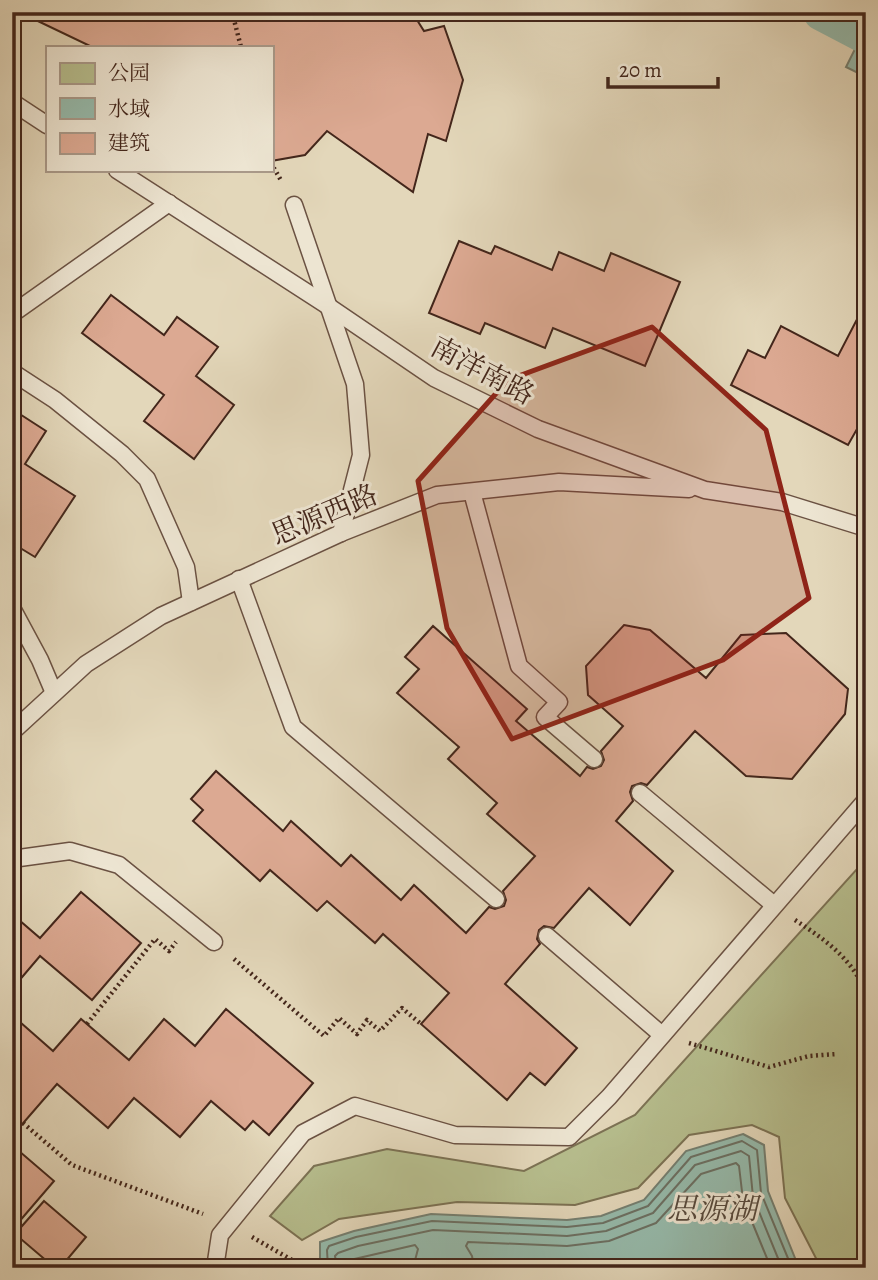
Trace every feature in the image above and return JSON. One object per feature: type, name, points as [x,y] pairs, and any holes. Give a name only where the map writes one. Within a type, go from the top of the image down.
[{"type":"lane","points":[[12,102],[46,124]]},
{"type":"lane","name":"南洋南路","points":[[120,172],[434,378],[538,429],[705,490],[782,502],[866,528]]},
{"type":"lane","points":[[12,314],[169,204]]},
{"type":"lane","points":[[294,205],[355,384],[361,455],[341,533]]},
{"type":"lane","points":[[12,372],[75,415],[147,479],[187,567],[191,602]]},
{"type":"lane","name":"思源西路","points":[[12,732],[86,664],[161,616],[341,533],[437,495],[559,482],[705,490]]},
{"type":"lane","points":[[471,492],[519,666],[559,702],[545,718],[594,759]]},
{"type":"lane","points":[[239,579],[293,727],[496,899]]},
{"type":"lane","points":[[12,608],[54,693]]},
{"type":"lane","points":[[640,793],[774,905]]},
{"type":"lane","points":[[215,1268],[220,1236],[303,1133],[355,1106],[455,1135],[569,1137],[609,1097],[866,800]]},
{"type":"lane","points":[[12,859],[70,850],[119,865],[214,942]]},
{"type":"lane","points":[[547,936],[662,1035]]},
{"type":"path","points":[[232,12],[241,46]]},
{"type":"path","points":[[774,905],[820,937],[850,963],[866,992]]},
{"type":"path","points":[[87,1024],[155,939],[169,951],[181,936],[194,948],[207,948],[214,942],[324,1036],[339,1018],[357,1034],[367,1020],[380,1031],[402,1008],[421,1024]]},
{"type":"path","points":[[662,1035],[769,1067],[809,1056],[836,1054]]},
{"type":"path","points":[[23,1123],[72,1165],[230,1224],[306,1268]]},
{"type":"highlighted area","points":[[652,327],[766,430],[809,598],[723,660],[512,739],[447,628],[418,481],[508,380]]},
{"type":"green space","points":[[866,859],[866,1268],[821,1268],[785,1198],[779,1137],[752,1125],[689,1135],[638,1188],[575,1205],[457,1202],[339,1219],[302,1240],[270,1216],[314,1166],[387,1149],[524,1171],[635,1115]]},
{"type":"water","points":[[866,27],[866,77],[846,67]]},
{"type":"water","name":"思源湖","points":[[743,1134],[764,1145],[768,1191],[799,1268],[450,1268],[446,1264],[414,1268],[326,1268],[320,1264],[320,1242],[354,1231],[431,1214],[567,1220],[601,1216],[644,1200],[686,1151]]},
{"type":"building","points":[[19,12],[412,12],[424,31],[444,26],[463,80],[446,141],[428,134],[413,192],[327,131],[305,155],[273,161],[273,46],[90,46]]},
{"type":"building","points":[[459,241],[491,254],[495,246],[552,270],[559,252],[604,271],[611,253],[680,282],[645,366],[553,328],[545,348],[485,323],[480,334],[429,313]]},
{"type":"building","points":[[111,295],[164,335],[177,317],[218,347],[196,376],[234,405],[194,459],[144,421],[164,395],[82,333]]},
{"type":"building","points":[[866,302],[866,433],[857,429],[848,445],[731,385],[748,350],[765,358],[781,326],[838,356]]},
{"type":"building","points":[[12,409],[46,431],[25,464],[75,496],[35,557],[12,543]]},
{"type":"building","points":[[624,625],[650,630],[706,678],[741,635],[786,633],[848,689],[845,714],[792,779],[746,776],[695,731],[647,785],[641,783],[632,786],[630,792],[633,801],[616,821],[673,871],[630,925],[589,888],[554,928],[544,926],[539,930],[537,939],[540,944],[505,984],[577,1048],[545,1085],[530,1073],[507,1100],[421,1024],[449,993],[383,934],[375,943],[327,901],[317,911],[270,870],[260,881],[193,821],[203,810],[191,799],[216,771],[283,831],[291,821],[341,866],[351,855],[401,900],[414,885],[466,933],[489,907],[495,909],[504,906],[506,900],[503,891],[535,856],[487,814],[497,803],[448,759],[459,747],[397,693],[419,669],[405,657],[433,626],[527,709],[516,721],[580,776],[587,767],[593,769],[601,766],[604,760],[601,751],[623,726],[588,695],[586,666]]},
{"type":"building","points":[[81,892],[141,943],[92,1000],[40,956],[12,989],[12,914],[40,938]]},
{"type":"building","points":[[226,1009],[313,1083],[269,1135],[253,1121],[245,1130],[211,1101],[180,1137],[134,1098],[108,1128],[57,1084],[12,1136],[12,1015],[53,1051],[81,1019],[129,1060],[164,1019],[195,1046]]},
{"type":"building","points":[[12,1145],[54,1181],[12,1230]]},
{"type":"building","points":[[44,1201],[86,1237],[60,1268],[55,1268],[15,1234]]},
{"type":"waterway","points":[[822,12],[866,35]]}]
